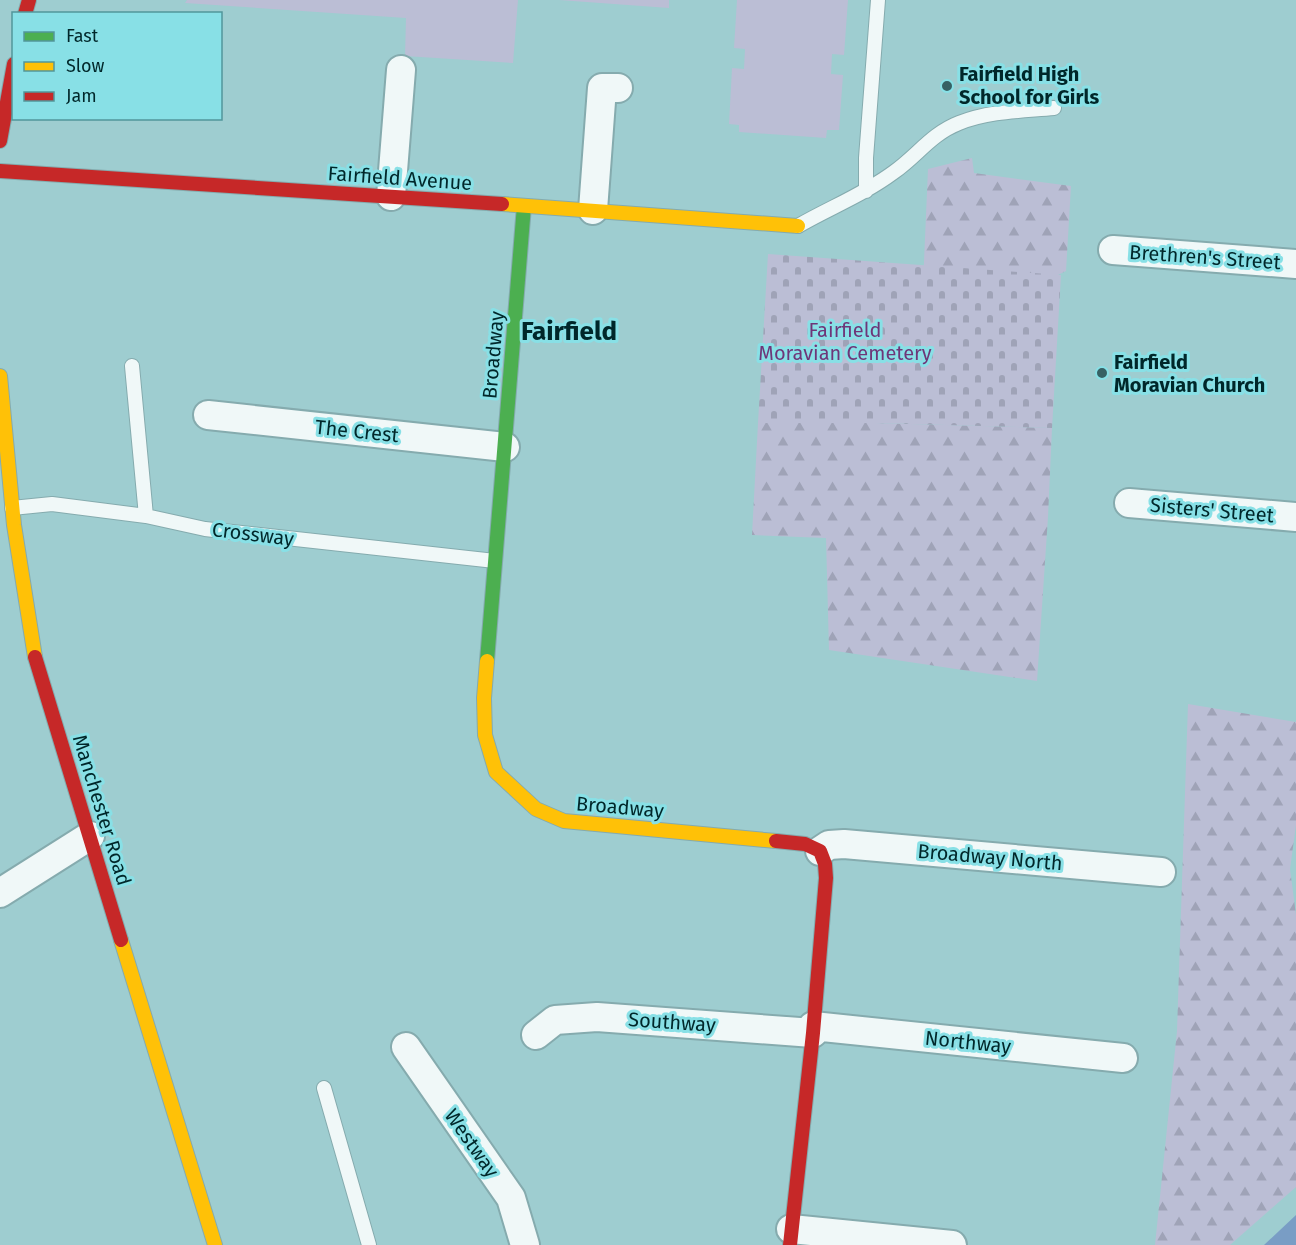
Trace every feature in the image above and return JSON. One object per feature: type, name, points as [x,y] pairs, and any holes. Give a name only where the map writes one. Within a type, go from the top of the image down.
[{"type":"main road","points":[[1,126],[12,74]]},
{"type":"main road","name":"Fairfield Avenue","points":[[0,171],[391,196],[798,226]]},
{"type":"main road","name":"Broadway","points":[[524,206],[483,698],[485,735],[496,772],[536,809],[564,821],[805,844],[820,850]]},
{"type":"main road","name":"Manchester Road","points":[[0,376],[9,519],[36,663],[215,1245]]},
{"type":"main road","points":[[791,1237],[826,878],[825,864],[820,850]]},
{"type":"street","points":[[391,196],[401,70]]},
{"type":"street","points":[[593,210],[602,88],[618,88]]},
{"type":"street","name":"Brethren's Street","points":[[1113,250],[1296,264]]},
{"type":"street","name":"The Crest","points":[[208,415],[505,447]]},
{"type":"street","name":"Sisters' Street","points":[[1129,503],[1296,517]]},
{"type":"street","points":[[0,893],[90,836]]},
{"type":"street","name":"Broadway North","points":[[820,850],[829,845],[843,844],[1161,872]]},
{"type":"street","name":"Southway","points":[[536,1035],[555,1020],[597,1017],[813,1029]]},
{"type":"street","name":"Northway","points":[[813,1029],[1123,1058]]},
{"type":"street","name":"Westway","points":[[406,1047],[510,1198],[525,1245]]},
{"type":"street","points":[[791,1237],[952,1245]]},
{"type":"lane","points":[[866,191],[866,158],[878,0]]},
{"type":"lane","points":[[798,226],[866,191],[897,170],[935,135],[959,123],[984,114],[1054,108]]},
{"type":"lane","points":[[132,366],[146,516]]},
{"type":"lane","name":"Crossway","points":[[9,519],[52,504],[146,516],[205,529],[495,561]]},
{"type":"lane","points":[[324,1088],[369,1245]]},
{"type":"green space","points":[[187,0],[518,0],[513,63],[405,56],[406,18],[185,3]]},
{"type":"green space","points":[[559,0],[669,0],[669,8]]},
{"type":"green space","points":[[737,0],[848,0],[844,55],[832,54],[831,74],[843,75],[839,130],[827,130],[826,138],[739,132],[739,125],[729,124],[732,68],[744,69],[745,49],[734,48]]},
{"type":"green space","points":[[972,158],[974,173],[1071,186],[1066,271],[1009,299],[922,308],[928,169]]},
{"type":"green space","name":"Fairfield Moravian Cemetery","points":[[768,254],[1061,275],[1052,428],[875,423],[758,423]]},
{"type":"green space","points":[[758,423],[875,423],[1052,428],[1037,681],[829,650],[826,538],[752,535]]},
{"type":"green space","points":[[1188,704],[1296,722],[1296,825],[1290,869],[1296,915],[1296,1187],[1230,1245],[1155,1245],[1177,1031]]},
{"type":"water","points":[[1296,1215],[1296,1245],[1264,1245]]},
{"type":"traffic: fast","points":[[487,661],[524,206]]},
{"type":"traffic: slow","points":[[502,204],[798,226]]},
{"type":"traffic: slow","points":[[0,376],[14,525],[35,657]]},
{"type":"traffic: slow","points":[[487,661],[484,698],[485,735],[496,772],[536,809],[564,821],[776,841]]},
{"type":"traffic: slow","points":[[121,940],[215,1245]]},
{"type":"traffic: jam","points":[[26,12],[29,0]]},
{"type":"traffic: jam","points":[[0,141],[12,75]]},
{"type":"traffic: jam","points":[[0,171],[502,204]]},
{"type":"traffic: jam","points":[[35,657],[121,940]]},
{"type":"traffic: jam","points":[[776,841],[805,844],[820,851],[825,864],[826,878],[813,1033],[790,1245]]},
{"type":"place","name":"Fairfield High School for Girls","points":[[947,86]]},
{"type":"place","name":"Fairfield Moravian Church","points":[[1102,373]]},
{"type":"district","name":"Fairfield","points":[[569,331]]}]
